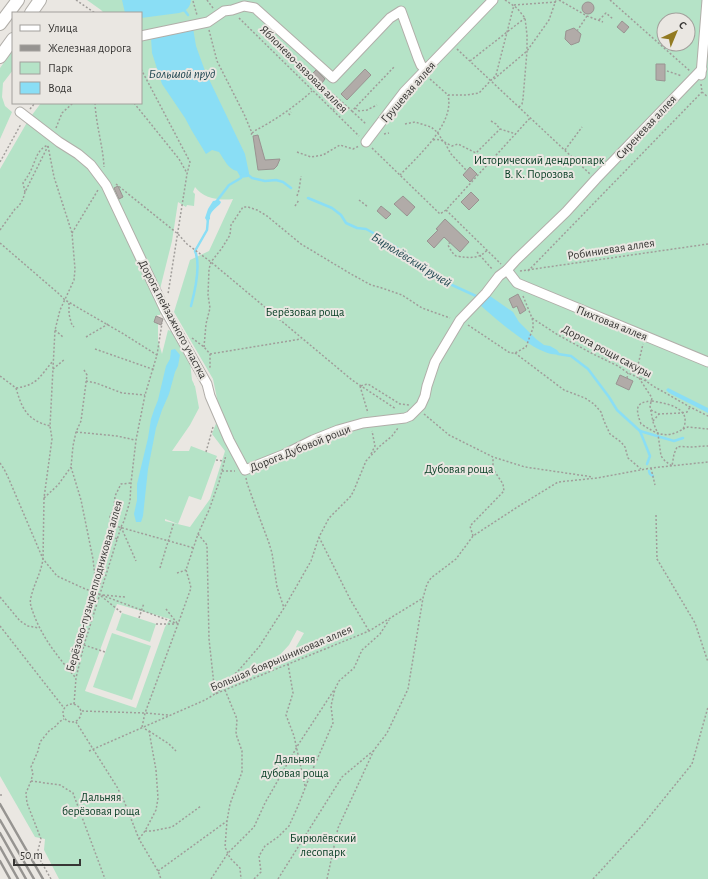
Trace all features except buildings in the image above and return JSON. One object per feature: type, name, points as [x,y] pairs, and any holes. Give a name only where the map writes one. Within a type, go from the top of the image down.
[{"type":"main road","points":[[2,20],[18,0]]},
{"type":"main road","points":[[32,12],[40,0]]},
{"type":"main road","points":[[0,58],[12,40]]},
{"type":"lane","name":"Грушевая аллея","points":[[366,142],[404,92],[454,46],[493,0]]},
{"type":"lane","points":[[702,74],[707,0]]},
{"type":"lane","points":[[142,36],[208,22],[224,11],[244,6],[255,8],[333,78],[390,18],[401,11],[424,72]]},
{"type":"lane","name":"Сиреневая аллея","points":[[417,409],[425,396],[435,362],[460,320],[503,273],[566,212],[596,179],[702,74]]},
{"type":"lane","name":"Дорога пейзажного участка","points":[[23,114],[50,142],[78,154],[91,165],[106,185],[165,310],[207,384],[210,396],[229,440],[245,470]]},
{"type":"lane","points":[[516,260],[517,283]]},
{"type":"lane","points":[[503,273],[517,283]]},
{"type":"lane","name":"Пихтовая аллея","points":[[517,283],[708,362]]},
{"type":"lane","points":[[407,417],[417,409]]},
{"type":"lane","name":"Дорога Дубовой рощи","points":[[245,470],[338,430],[363,423],[407,417]]},
{"type":"path","points":[[76,0],[94,12]]},
{"type":"path","points":[[207,0],[211,5]]},
{"type":"path","points":[[505,0],[514,5],[525,18],[527,52],[523,99],[522,104],[519,107]]},
{"type":"path","points":[[610,0],[688,69]]},
{"type":"path","points":[[193,1],[197,14]]},
{"type":"path","points":[[514,5],[557,1],[603,22]]},
{"type":"path","points":[[491,81],[527,52],[549,20],[557,1]]},
{"type":"path","points":[[448,95],[467,95],[479,93],[496,75],[514,5]]},
{"type":"path","name":"Яблонево-вязовая аллея","points":[[232,10],[312,91],[440,214],[446,210]]},
{"type":"path","points":[[599,20],[606,13],[613,18]]},
{"type":"path","points":[[577,31],[587,16]]},
{"type":"path","points":[[470,61],[525,18]]},
{"type":"path","points":[[208,22],[217,61],[244,114],[251,134],[290,109],[312,91]]},
{"type":"path","points":[[454,46],[588,172]]},
{"type":"path","points":[[352,111],[394,67]]},
{"type":"path","name":"Берёзово-пузыреплодниковая аллея","points":[[74,704],[76,678],[84,645],[99,594],[130,501],[136,440],[145,395],[157,355],[190,162],[142,71]]},
{"type":"path","points":[[400,175],[433,140],[444,123],[450,102],[448,95],[424,72]]},
{"type":"path","points":[[667,72],[684,77]]},
{"type":"path","points":[[701,89],[702,92],[708,97]]},
{"type":"path","points":[[528,271],[702,92]]},
{"type":"path","points":[[333,94],[366,124]]},
{"type":"path","points":[[333,110],[341,102]]},
{"type":"path","points":[[0,162],[23,114],[34,104]]},
{"type":"path","points":[[0,230],[23,199],[62,113],[72,104]]},
{"type":"path","points":[[95,104],[104,168]]},
{"type":"path","points":[[135,104],[179,159],[187,174]]},
{"type":"path","points":[[355,108],[359,111],[367,110],[377,105]]},
{"type":"path","points":[[290,115],[289,114],[291,112]]},
{"type":"path","points":[[499,262],[446,210],[530,118]]},
{"type":"path","points":[[491,121],[500,128],[516,134]]},
{"type":"path","points":[[405,124],[415,122],[431,127],[446,143],[452,146],[458,144],[476,153],[500,128]]},
{"type":"path","points":[[565,151],[582,127]]},
{"type":"path","points":[[433,140],[443,140]]},
{"type":"path","points":[[25,192],[23,183],[31,171],[42,147],[50,142]]},
{"type":"path","points":[[50,142],[54,178],[72,233],[75,275],[60,310],[55,330],[50,426],[52,439],[44,498],[43,559],[42,567],[30,599],[30,606],[39,628],[51,648],[76,678]]},
{"type":"path","points":[[298,152],[311,157],[323,155],[340,145],[353,149],[366,142]]},
{"type":"path","points":[[446,143],[451,154],[467,171]]},
{"type":"path","points":[[297,196],[301,176]]},
{"type":"path","points":[[72,233],[104,182]]},
{"type":"path","points":[[117,184],[178,234],[186,244],[211,262],[360,386],[407,417],[392,436],[366,461],[351,496],[329,518],[319,537],[311,560],[284,608],[259,647],[215,694]]},
{"type":"path","points":[[295,206],[299,200]]},
{"type":"path","points":[[359,200],[368,207]]},
{"type":"path","points":[[202,374],[210,367],[210,354],[204,346],[206,324],[210,308],[208,295],[208,274],[211,262],[230,236],[231,225],[243,207],[248,207],[267,216],[301,244],[351,274],[371,285],[379,286],[402,295],[422,308],[460,320],[510,353],[515,353],[564,390],[585,398],[594,404],[601,412],[610,434],[621,442],[625,447],[628,458],[641,470]]},
{"type":"path","points":[[450,242],[448,246],[450,250],[457,256],[471,258],[485,253],[487,250]]},
{"type":"path","points":[[0,243],[69,303],[108,324],[157,355]]},
{"type":"path","name":"Робиниевая аллея","points":[[517,272],[708,244]]},
{"type":"path","points":[[478,252],[495,272],[503,273]]},
{"type":"path","points":[[515,353],[526,347],[533,328],[532,318],[517,283]]},
{"type":"path","points":[[69,303],[68,314],[74,328]]},
{"type":"path","name":"Дорога рощи сакуры","points":[[532,318],[558,335],[592,354],[618,366],[690,408],[708,416]]},
{"type":"path","points":[[86,337],[108,324]]},
{"type":"path","points":[[55,330],[63,337]]},
{"type":"path","points":[[627,378],[629,373],[638,364],[645,336]]},
{"type":"path","points":[[210,354],[303,339]]},
{"type":"path","points":[[95,349],[154,369]]},
{"type":"path","points":[[53,369],[65,359]]},
{"type":"path","points":[[16,388],[24,387],[35,382],[53,361]]},
{"type":"path","points":[[638,364],[646,381]]},
{"type":"path","points":[[44,498],[58,485],[70,467],[76,432],[81,421],[87,375],[84,370]]},
{"type":"path","points":[[0,376],[16,388],[20,403],[27,414],[40,423],[50,426]]},
{"type":"path","points":[[639,378],[652,398],[650,406],[652,422],[658,434],[661,456],[672,466]]},
{"type":"path","points":[[86,381],[122,392],[145,395]]},
{"type":"path","points":[[360,386],[363,384],[368,384],[400,404],[408,405],[417,409],[449,435],[493,457],[525,467],[597,478]]},
{"type":"path","points":[[360,386],[371,422],[375,446],[371,456]]},
{"type":"path","points":[[683,429],[685,422],[684,417],[682,413],[674,406],[652,402],[643,403],[638,408],[637,413],[641,424],[658,434],[670,434],[683,429],[688,427],[708,429]]},
{"type":"path","points":[[651,410],[659,414],[682,413],[687,412],[690,408]]},
{"type":"path","points":[[206,452],[218,412]]},
{"type":"path","points":[[652,422],[659,414]]},
{"type":"path","points":[[637,426],[641,424]]},
{"type":"path","points":[[76,432],[116,436],[136,440]]},
{"type":"path","points":[[176,751],[169,744],[142,727],[145,713],[191,588],[186,570],[222,471],[228,450],[229,440]]},
{"type":"path","points":[[672,466],[677,447],[708,446]]},
{"type":"path","points":[[473,536],[470,526],[504,491],[503,484],[492,469],[493,457]]},
{"type":"path","points":[[216,460],[225,461]]},
{"type":"path","points":[[278,879],[342,777],[374,750],[387,733],[408,689],[423,598],[427,584],[431,578],[456,559],[473,536],[558,482],[597,478],[651,468],[708,462]]},
{"type":"path","points":[[0,463],[8,477],[43,559],[57,576],[66,581],[178,624]]},
{"type":"path","points":[[70,467],[81,500],[93,559],[95,577],[102,585]]},
{"type":"path","points":[[651,468],[655,485]]},
{"type":"path","points":[[245,470],[247,483],[269,543],[277,587],[284,608]]},
{"type":"path","name":"Дорога Дубовой рощи","points":[[222,471],[245,470]]},
{"type":"path","points":[[117,539],[112,536],[110,516],[114,509],[115,496],[121,484],[131,483]]},
{"type":"path","points":[[656,515],[657,559],[695,623],[708,662]]},
{"type":"path","points":[[160,568],[174,522]]},
{"type":"path","points":[[111,523],[194,548]]},
{"type":"path","points":[[121,527],[136,561]]},
{"type":"path","points":[[198,534],[207,545],[209,639],[215,694]]},
{"type":"path","points":[[319,537],[350,599],[369,631]]},
{"type":"path","points":[[177,573],[186,570]]},
{"type":"path","points":[[99,594],[125,597]]},
{"type":"path","points":[[99,594],[122,613]]},
{"type":"path","points":[[0,597],[20,622],[28,626],[39,628]]},
{"type":"path","name":"Большая боярышниковая аллея","points":[[89,751],[205,700],[215,694],[369,631],[423,598]]},
{"type":"path","points":[[139,618],[144,603]]},
{"type":"path","points":[[166,609],[178,624]]},
{"type":"path","points":[[211,879],[228,853],[254,827],[265,803],[296,748],[339,680],[354,668],[362,650],[380,634],[390,618]]},
{"type":"path","points":[[156,624],[178,624]]},
{"type":"path","points":[[0,626],[64,708]]},
{"type":"path","points":[[84,645],[105,652]]},
{"type":"path","points":[[288,664],[293,693],[286,715],[294,736],[305,787]]},
{"type":"path","points":[[254,879],[261,872],[259,856],[265,846],[278,837],[289,826],[333,723],[331,706],[334,689]]},
{"type":"path","points":[[226,690],[237,718],[236,734],[242,751],[242,772],[230,804],[225,847],[230,858],[240,868],[242,879]]},
{"type":"path","points":[[68,704],[79,706],[82,711],[81,717],[76,722],[68,722],[64,719],[64,708],[68,704]]},
{"type":"path","points":[[593,879],[641,827],[692,764],[708,707]]},
{"type":"path","points":[[82,711],[170,715]]},
{"type":"path","points":[[50,879],[37,854],[41,839],[27,803],[26,793],[33,773],[31,767],[40,742],[49,731],[64,719]]},
{"type":"path","points":[[76,722],[117,787],[139,838],[161,879]]},
{"type":"path","points":[[139,838],[145,831],[156,810],[158,798],[156,770],[149,731]]},
{"type":"path","points":[[327,879],[338,828],[374,750]]},
{"type":"path","points":[[31,781],[60,785],[73,793],[105,879]]},
{"type":"path","points":[[145,831],[172,827],[201,806]]},
{"type":"path","points":[[158,871],[227,821]]},
{"type":"green space","points":[[87,0],[708,0],[708,879],[59,879],[44,850],[45,839],[35,837],[0,776],[0,169],[29,119],[40,104],[142,104],[142,12],[103,12]],"holes":[[[195,187],[198,191],[212,198],[222,200],[233,199],[209,251],[190,260],[174,312],[213,379],[220,413],[212,434],[225,451],[210,499],[190,527],[165,521],[165,519],[178,524],[189,496],[201,500],[217,456],[191,446],[189,451],[172,451],[190,425],[199,408],[195,386],[192,380],[190,362],[185,356],[173,332],[168,330],[162,354],[158,340],[157,315],[160,315],[161,313],[146,281],[144,279],[142,280],[147,263],[160,289],[172,241],[178,202],[186,207],[187,205],[194,206],[195,194],[193,192]],[[117,604],[170,619],[165,627],[136,708],[85,691]],[[297,630],[304,633],[296,647],[302,654],[278,664],[277,658],[289,645]]]},
{"type":"green space","points":[[12,51],[12,71],[3,83],[2,97],[5,106],[12,112],[0,139],[0,68]]},
{"type":"green space","points":[[122,613],[156,624],[150,642],[116,630]]},
{"type":"green space","points":[[112,633],[151,646],[132,700],[93,687]]},
{"type":"water","points":[[122,0],[191,0],[189,7],[179,13],[142,18],[142,12],[125,12]]},
{"type":"water","name":"Большой пруд","points":[[193,28],[196,46],[205,71],[245,154],[249,173],[248,177],[241,178],[237,171],[229,166],[219,152],[212,150],[206,154],[185,118],[162,84],[152,53],[151,38]]},
{"type":"water","points":[[219,200],[221,202],[220,204],[212,212],[210,219],[207,221],[205,218],[208,209],[213,201]]},
{"type":"water","points":[[490,296],[513,312],[519,322],[536,339],[544,345],[550,346],[557,350],[560,354],[552,354],[541,351],[496,319],[480,305],[485,298]]},
{"type":"water","points":[[175,349],[180,355],[178,366],[156,428],[148,469],[143,516],[141,522],[136,522],[134,514],[137,500],[137,484],[151,419],[158,400],[166,366],[170,359],[171,350]]},
{"type":"water","points":[[668,388],[708,408],[708,413],[671,394],[666,390]]},
{"type":"waterway","name":"Бирюлёвский ручей","points":[[183,10],[188,15]]},
{"type":"waterway","name":"Бирюлёвский ручей","points":[[247,174],[252,178],[265,181],[276,180],[283,182],[291,188]]},
{"type":"waterway","points":[[216,202],[229,185],[241,178],[241,176]]},
{"type":"waterway","name":"Бирюлёвский ручей","points":[[308,198],[332,208],[341,215],[346,223],[357,228],[366,229],[377,235],[452,285],[476,296]]},
{"type":"waterway","points":[[191,306],[196,286],[197,257],[195,251],[207,230],[208,219]]},
{"type":"waterway","name":"Бирюлёвский ручей","points":[[558,354],[571,356],[588,369],[617,410],[640,431],[650,456],[647,464]]},
{"type":"waterway","points":[[640,431],[674,441],[683,438]]},
{"type":"waterway","name":"Бирюлёвский ручей","points":[[649,471],[653,476]]},
{"type":"railway","points":[[0,804],[43,879]]},
{"type":"railway","points":[[0,820],[34,879]]},
{"type":"railway","points":[[0,833],[26,879]]},
{"type":"railway","points":[[0,847],[18,879]]},
{"type":"railway","points":[[0,861],[10,879]]},
{"type":"park label","name":"Исторический дендропарк В. К. Порозова","points":[[539,167]]},
{"type":"park label","name":"Берёзовая роща","points":[[305,312]]},
{"type":"park label","name":"Дубовая роща","points":[[459,469]]},
{"type":"park label","name":"Дальняя дубовая роща","points":[[295,766]]},
{"type":"park label","name":"Дальняя берёзовая роща","points":[[101,804]]},
{"type":"park label","name":"Бирюлёвский лесопарк","points":[[323,845]]}]
